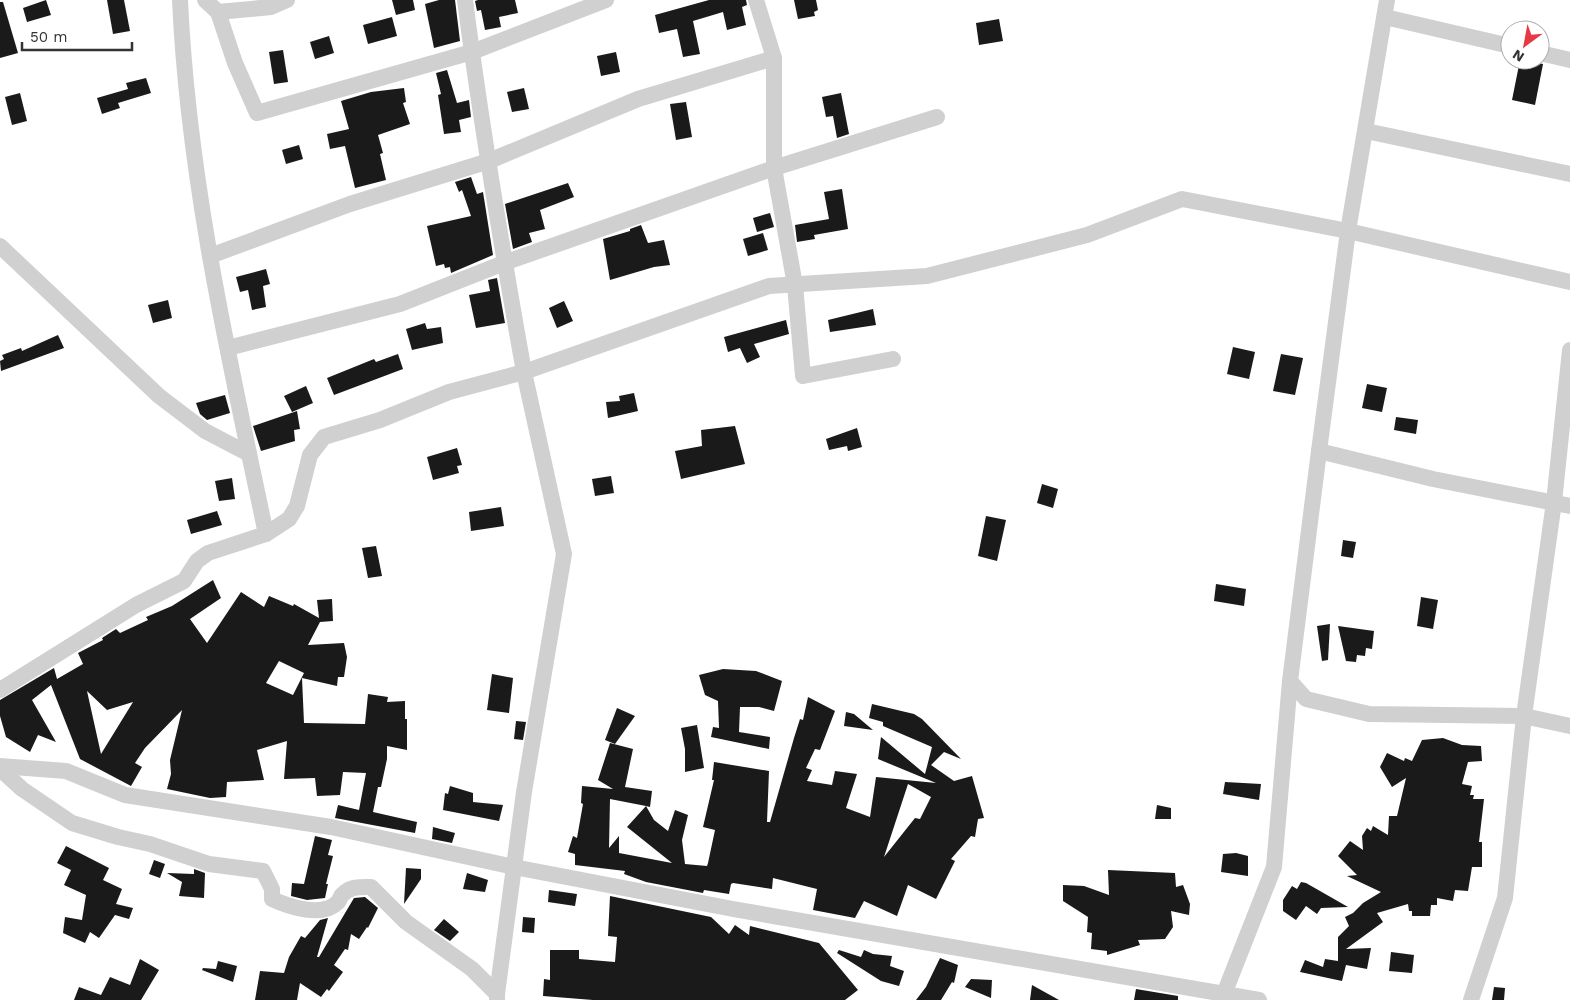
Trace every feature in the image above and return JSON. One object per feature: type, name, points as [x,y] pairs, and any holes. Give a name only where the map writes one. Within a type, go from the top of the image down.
[{"type":"street","points":[[180,0],[183,70],[210,256],[266,534]]},
{"type":"street","points":[[205,0],[218,12],[234,63],[258,113],[472,52],[606,0]]},
{"type":"street","points":[[218,12],[271,7],[287,0]]},
{"type":"street","points":[[465,0],[504,263],[524,372],[564,554],[514,867],[497,997]]},
{"type":"street","points":[[756,0],[774,58],[774,168],[795,285],[803,376],[892,359]]},
{"type":"street","points":[[1224,994],[1274,868],[1290,681],[1319,451],[1348,231],[1387,0]]},
{"type":"street","points":[[1385,17],[1500,44]]},
{"type":"street","points":[[1550,55],[1570,60]]},
{"type":"street","points":[[210,256],[350,204],[489,161],[638,99],[774,58]]},
{"type":"street","points":[[228,348],[400,304],[504,263],[774,168],[938,117]]},
{"type":"street","points":[[1366,131],[1570,174]]},
{"type":"street","points":[[0,690],[136,605],[184,581],[197,561],[208,553],[266,534],[289,519],[297,506],[310,455],[324,437],[380,420],[449,392],[524,372],[768,286],[928,276],[1087,235],[1182,199],[1348,231],[1570,282]]},
{"type":"street","points":[[0,246],[159,396],[205,431],[249,454]]},
{"type":"street","points":[[1471,1000],[1505,898],[1524,716],[1562,504],[1570,350]]},
{"type":"street","points":[[1319,451],[1433,479],[1562,504]]},
{"type":"street","points":[[1290,681],[1306,699],[1369,714],[1524,716],[1570,726]]},
{"type":"street","points":[[0,767],[66,771],[126,795],[330,827],[514,867],[733,909],[1259,1000]]},
{"type":"street","points":[[0,767],[22,789],[72,823],[118,837],[150,844],[209,864],[263,871],[272,888],[272,900],[295,909],[326,909],[338,902],[343,894],[355,887],[371,887],[406,922],[472,969],[497,997]]},
{"type":"building","points":[[46,0],[51,15],[27,22],[23,8]]},
{"type":"building","points":[[107,0],[124,0],[130,31],[113,34]]},
{"type":"building","points":[[392,0],[413,0],[415,10],[396,15]]},
{"type":"building","points":[[439,0],[455,0],[460,41],[434,48],[425,4]]},
{"type":"building","points":[[515,0],[518,13],[499,17],[501,27],[485,30],[481,10],[477,11],[475,1]]},
{"type":"building","points":[[709,0],[746,0],[747,5],[742,7],[746,25],[727,30],[723,12],[693,21],[700,54],[683,57],[677,29],[659,33],[655,15]]},
{"type":"building","points":[[794,0],[816,0],[818,10],[814,12],[815,16],[798,19]]},
{"type":"building","points":[[0,2],[3,2],[18,53],[0,58]]},
{"type":"building","points":[[392,17],[397,36],[368,44],[363,25]]},
{"type":"building","points":[[999,19],[1003,41],[979,45],[976,23]]},
{"type":"building","points":[[329,36],[334,53],[315,59],[310,42]]},
{"type":"building","points":[[283,50],[288,82],[274,84],[269,52]]},
{"type":"building","points":[[616,52],[620,72],[601,76],[597,56]]},
{"type":"building","points":[[447,70],[457,103],[469,100],[471,117],[459,120],[461,132],[444,134],[438,95],[441,94],[436,73]]},
{"type":"building","points":[[1518,70],[1542,70],[1535,105],[1512,100]]},
{"type":"building","points":[[146,78],[151,93],[118,103],[120,108],[102,114],[97,98],[128,89],[126,83]]},
{"type":"building","points":[[404,88],[406,102],[403,103],[410,124],[378,135],[383,153],[380,154],[386,180],[355,188],[345,146],[330,149],[327,134],[349,129],[341,101],[371,92]]},
{"type":"building","points":[[524,88],[529,109],[512,112],[507,92]]},
{"type":"building","points":[[20,93],[27,121],[12,125],[5,97]]},
{"type":"building","points":[[841,93],[849,134],[837,138],[833,116],[826,117],[822,97]]},
{"type":"building","points":[[686,102],[692,137],[676,140],[670,104]]},
{"type":"building","points":[[299,145],[303,159],[286,164],[282,150]]},
{"type":"building","points":[[471,177],[477,194],[483,192],[493,255],[451,273],[450,267],[445,268],[444,264],[436,266],[427,226],[471,216],[462,190],[459,192],[455,182]]},
{"type":"building","points":[[568,183],[574,197],[540,210],[545,229],[529,233],[532,242],[513,249],[505,204]]},
{"type":"building","points":[[842,189],[848,229],[814,235],[815,239],[797,242],[795,225],[829,219],[824,192]]},
{"type":"building","points":[[770,213],[774,227],[757,232],[753,218]]},
{"type":"building","points":[[641,225],[648,243],[664,240],[670,265],[654,267],[610,280],[603,239],[630,231],[630,229]]},
{"type":"building","points":[[763,233],[768,250],[748,256],[743,239]]},
{"type":"building","points":[[266,269],[270,284],[263,286],[266,307],[252,310],[248,290],[240,292],[236,277]]},
{"type":"building","points":[[497,278],[505,323],[476,328],[469,295],[490,291],[488,280]]},
{"type":"building","points":[[168,300],[172,318],[153,323],[148,305]]},
{"type":"building","points":[[564,301],[573,321],[557,328],[549,308]]},
{"type":"building","points":[[873,309],[876,325],[830,332],[828,320]]},
{"type":"building","points":[[786,320],[789,334],[754,344],[760,357],[747,363],[740,348],[728,352],[724,337]]},
{"type":"building","points":[[425,323],[427,329],[441,327],[443,343],[412,350],[406,329]]},
{"type":"building","points":[[58,335],[64,348],[1,371],[0,361],[4,359],[2,355],[21,348],[22,351]]},
{"type":"building","points":[[1233,347],[1255,352],[1249,379],[1227,374]]},
{"type":"building","points":[[398,354],[403,369],[334,395],[327,378],[374,359],[376,362]]},
{"type":"building","points":[[1281,354],[1303,358],[1295,395],[1273,391]]},
{"type":"building","points":[[1367,384],[1387,388],[1382,412],[1362,408]]},
{"type":"building","points":[[306,386],[313,403],[292,412],[284,396]]},
{"type":"building","points":[[634,393],[638,411],[608,418],[606,402],[620,401],[619,396]]},
{"type":"building","points":[[225,395],[230,413],[207,420],[200,414],[196,403]]},
{"type":"building","points":[[297,411],[300,429],[294,430],[295,441],[261,451],[253,426]]},
{"type":"building","points":[[1396,417],[1418,420],[1416,434],[1394,430]]},
{"type":"building","points":[[735,426],[745,464],[681,479],[675,451],[702,446],[701,430]]},
{"type":"building","points":[[857,428],[862,447],[848,451],[847,446],[829,450],[826,439]]},
{"type":"building","points":[[457,448],[462,465],[457,466],[459,473],[433,480],[427,457]]},
{"type":"building","points":[[611,476],[614,493],[595,496],[592,479]]},
{"type":"building","points":[[232,478],[235,499],[219,501],[215,481]]},
{"type":"building","points":[[1042,484],[1058,489],[1053,508],[1037,503]]},
{"type":"building","points":[[501,507],[504,526],[471,531],[469,512]]},
{"type":"building","points":[[217,511],[222,525],[191,534],[187,520]]},
{"type":"building","points":[[986,516],[1006,520],[997,561],[978,556]]},
{"type":"building","points":[[1343,540],[1356,542],[1353,558],[1341,556]]},
{"type":"building","points":[[376,546],[382,576],[368,578],[362,548]]},
{"type":"building","points":[[213,580],[221,598],[190,619],[207,643],[241,592],[264,607],[269,596],[293,606],[294,604],[319,618],[317,600],[332,599],[333,621],[320,622],[308,645],[344,643],[347,657],[344,677],[338,677],[337,686],[302,678],[304,723],[365,724],[368,694],[388,697],[387,702],[405,701],[407,750],[387,746],[387,759],[381,787],[378,787],[373,812],[417,822],[415,833],[335,818],[338,805],[359,810],[366,773],[343,772],[340,795],[317,796],[315,778],[284,779],[287,741],[257,750],[264,780],[227,782],[226,797],[210,798],[167,789],[171,774],[170,760],[182,710],[145,748],[135,763],[142,767],[131,786],[80,759],[51,685],[32,700],[56,742],[38,735],[30,752],[6,737],[0,716],[0,700],[54,668],[57,679],[83,664],[78,653],[103,640],[102,638],[116,629],[120,633],[148,620],[146,617],[172,606]],"holes":[[[279,661],[304,673],[293,695],[266,683]],[[87,691],[107,710],[133,702],[101,754]]]},
{"type":"building","points":[[1216,584],[1246,589],[1244,606],[1214,601]]},
{"type":"building","points":[[1421,597],[1438,600],[1433,629],[1417,626]]},
{"type":"building","points":[[1330,624],[1328,660],[1322,661],[1317,626]]},
{"type":"building","points":[[1338,626],[1374,631],[1372,649],[1366,648],[1365,656],[1357,655],[1356,662],[1346,661]]},
{"type":"building","points":[[723,669],[756,671],[782,681],[774,711],[759,707],[740,707],[739,732],[770,737],[769,749],[711,737],[713,727],[719,728],[718,701],[705,695],[699,675]]},
{"type":"building","points":[[492,674],[513,678],[509,713],[487,710]]},
{"type":"building","points":[[808,697],[835,711],[820,750],[815,749],[806,768],[812,770],[807,781],[832,785],[835,771],[857,774],[846,808],[870,817],[876,777],[936,783],[878,759],[881,737],[925,774],[932,747],[883,726],[883,722],[869,718],[872,704],[914,714],[922,719],[961,759],[944,752],[931,765],[954,781],[972,776],[984,818],[978,819],[975,837],[971,836],[951,859],[955,861],[936,899],[908,885],[897,916],[864,901],[855,918],[813,910],[817,889],[773,878],[772,889],[733,883],[731,884],[729,894],[704,890],[703,893],[646,882],[624,874],[625,871],[575,865],[575,854],[568,852],[573,836],[577,838],[583,804],[581,803],[582,786],[613,789],[598,780],[610,743],[633,749],[625,787],[652,791],[650,807],[646,806],[654,820],[668,831],[675,810],[688,815],[682,840],[685,864],[707,866],[715,830],[703,827],[714,780],[712,780],[714,762],[769,771],[767,822],[770,822],[800,719],[803,720]],"holes":[[[908,784],[931,797],[920,819],[915,818],[884,857]],[[610,799],[646,806],[627,827],[672,863],[619,853],[619,836],[609,848]]]},
{"type":"building","points":[[617,708],[635,716],[615,744],[605,740]]},
{"type":"building","points":[[846,712],[854,714],[873,730],[844,726]]},
{"type":"building","points":[[516,721],[526,722],[523,740],[514,739]]},
{"type":"building","points":[[697,725],[704,768],[685,772],[685,749],[681,728]]},
{"type":"building","points":[[1443,738],[1462,745],[1481,746],[1482,761],[1468,762],[1462,784],[1472,786],[1470,795],[1474,795],[1473,799],[1484,799],[1479,842],[1482,842],[1482,867],[1472,867],[1468,891],[1455,890],[1453,901],[1437,898],[1437,905],[1431,905],[1430,916],[1412,916],[1412,911],[1409,911],[1408,904],[1377,913],[1383,922],[1346,949],[1371,948],[1367,969],[1346,965],[1342,981],[1300,972],[1305,960],[1323,967],[1325,959],[1338,961],[1338,937],[1349,926],[1345,917],[1381,892],[1347,876],[1357,875],[1338,856],[1350,841],[1363,850],[1362,836],[1367,828],[1371,831],[1373,826],[1388,835],[1389,816],[1397,816],[1406,778],[1392,787],[1380,767],[1387,753],[1404,761],[1405,758],[1412,761],[1422,740]]},
{"type":"building","points":[[1225,782],[1261,784],[1259,800],[1223,794]]},
{"type":"building","points":[[450,786],[473,793],[473,802],[503,805],[499,821],[443,810],[445,793],[448,794]]},
{"type":"building","points":[[1157,805],[1171,808],[1171,819],[1155,819]]},
{"type":"building","points":[[433,827],[455,833],[452,843],[432,839]]},
{"type":"building","points":[[315,836],[332,840],[328,855],[333,856],[326,884],[328,884],[325,898],[307,900],[291,896],[292,883],[304,884]]},
{"type":"building","points":[[66,846],[109,868],[103,880],[122,889],[116,904],[133,908],[129,919],[115,915],[99,938],[90,932],[85,943],[63,933],[65,917],[82,920],[86,895],[64,885],[71,870],[57,863]]},
{"type":"building","points":[[1236,853],[1248,856],[1248,876],[1221,872],[1223,854]]},
{"type":"building","points":[[154,860],[165,864],[160,878],[149,874]]},
{"type":"building","points":[[406,868],[421,869],[421,879],[404,904]]},
{"type":"building","points":[[194,869],[205,873],[204,898],[179,896],[182,882],[167,873],[194,874]]},
{"type":"building","points":[[1108,870],[1175,873],[1176,887],[1183,885],[1190,904],[1189,915],[1171,911],[1173,927],[1165,939],[1138,940],[1140,945],[1107,955],[1107,951],[1091,949],[1092,933],[1087,932],[1088,917],[1063,901],[1063,885],[1084,886],[1109,895]]},
{"type":"building","points":[[467,873],[488,880],[485,892],[463,889]]},
{"type":"building","points":[[1301,882],[1348,907],[1321,908],[1317,914],[1306,906],[1296,920],[1283,911],[1283,900],[1292,886],[1297,889]]},
{"type":"building","points":[[549,890],[577,894],[575,906],[548,902]]},
{"type":"building","points":[[610,896],[711,917],[729,934],[735,925],[749,935],[750,926],[819,943],[858,990],[845,1000],[593,1000],[543,996],[544,979],[550,980],[550,950],[579,950],[579,959],[615,962],[617,937],[608,936]]},
{"type":"building","points":[[365,897],[378,908],[368,928],[359,939],[351,934],[348,950],[345,949],[334,965],[343,972],[329,991],[327,989],[321,997],[300,983],[297,1000],[255,1000],[260,971],[284,973],[289,957],[301,936],[305,938],[320,920],[328,918],[317,957],[319,957],[354,898]]},
{"type":"building","points":[[523,917],[535,918],[534,933],[522,932]]},
{"type":"building","points":[[444,919],[459,932],[450,941],[434,930]]},
{"type":"building","points":[[839,950],[861,957],[864,950],[873,954],[892,956],[890,966],[904,971],[899,986],[881,981],[837,953]]},
{"type":"building","points":[[1391,952],[1414,955],[1412,973],[1389,971]]},
{"type":"building","points":[[940,958],[958,965],[954,983],[952,982],[941,1000],[916,1000],[926,987]]},
{"type":"building","points":[[140,959],[159,970],[141,1000],[74,1000],[79,987],[101,995],[110,977],[130,985]]},
{"type":"building","points":[[218,961],[237,966],[233,982],[202,970],[203,968],[216,969]]},
{"type":"building","points":[[971,979],[992,980],[991,998],[965,987]]},
{"type":"building","points":[[1032,985],[1059,1000],[1030,1000]]},
{"type":"building","points":[[1494,987],[1505,988],[1504,1000],[1492,1000]]},
{"type":"building","points":[[1136,989],[1178,996],[1178,1000],[1134,1000]]}]
